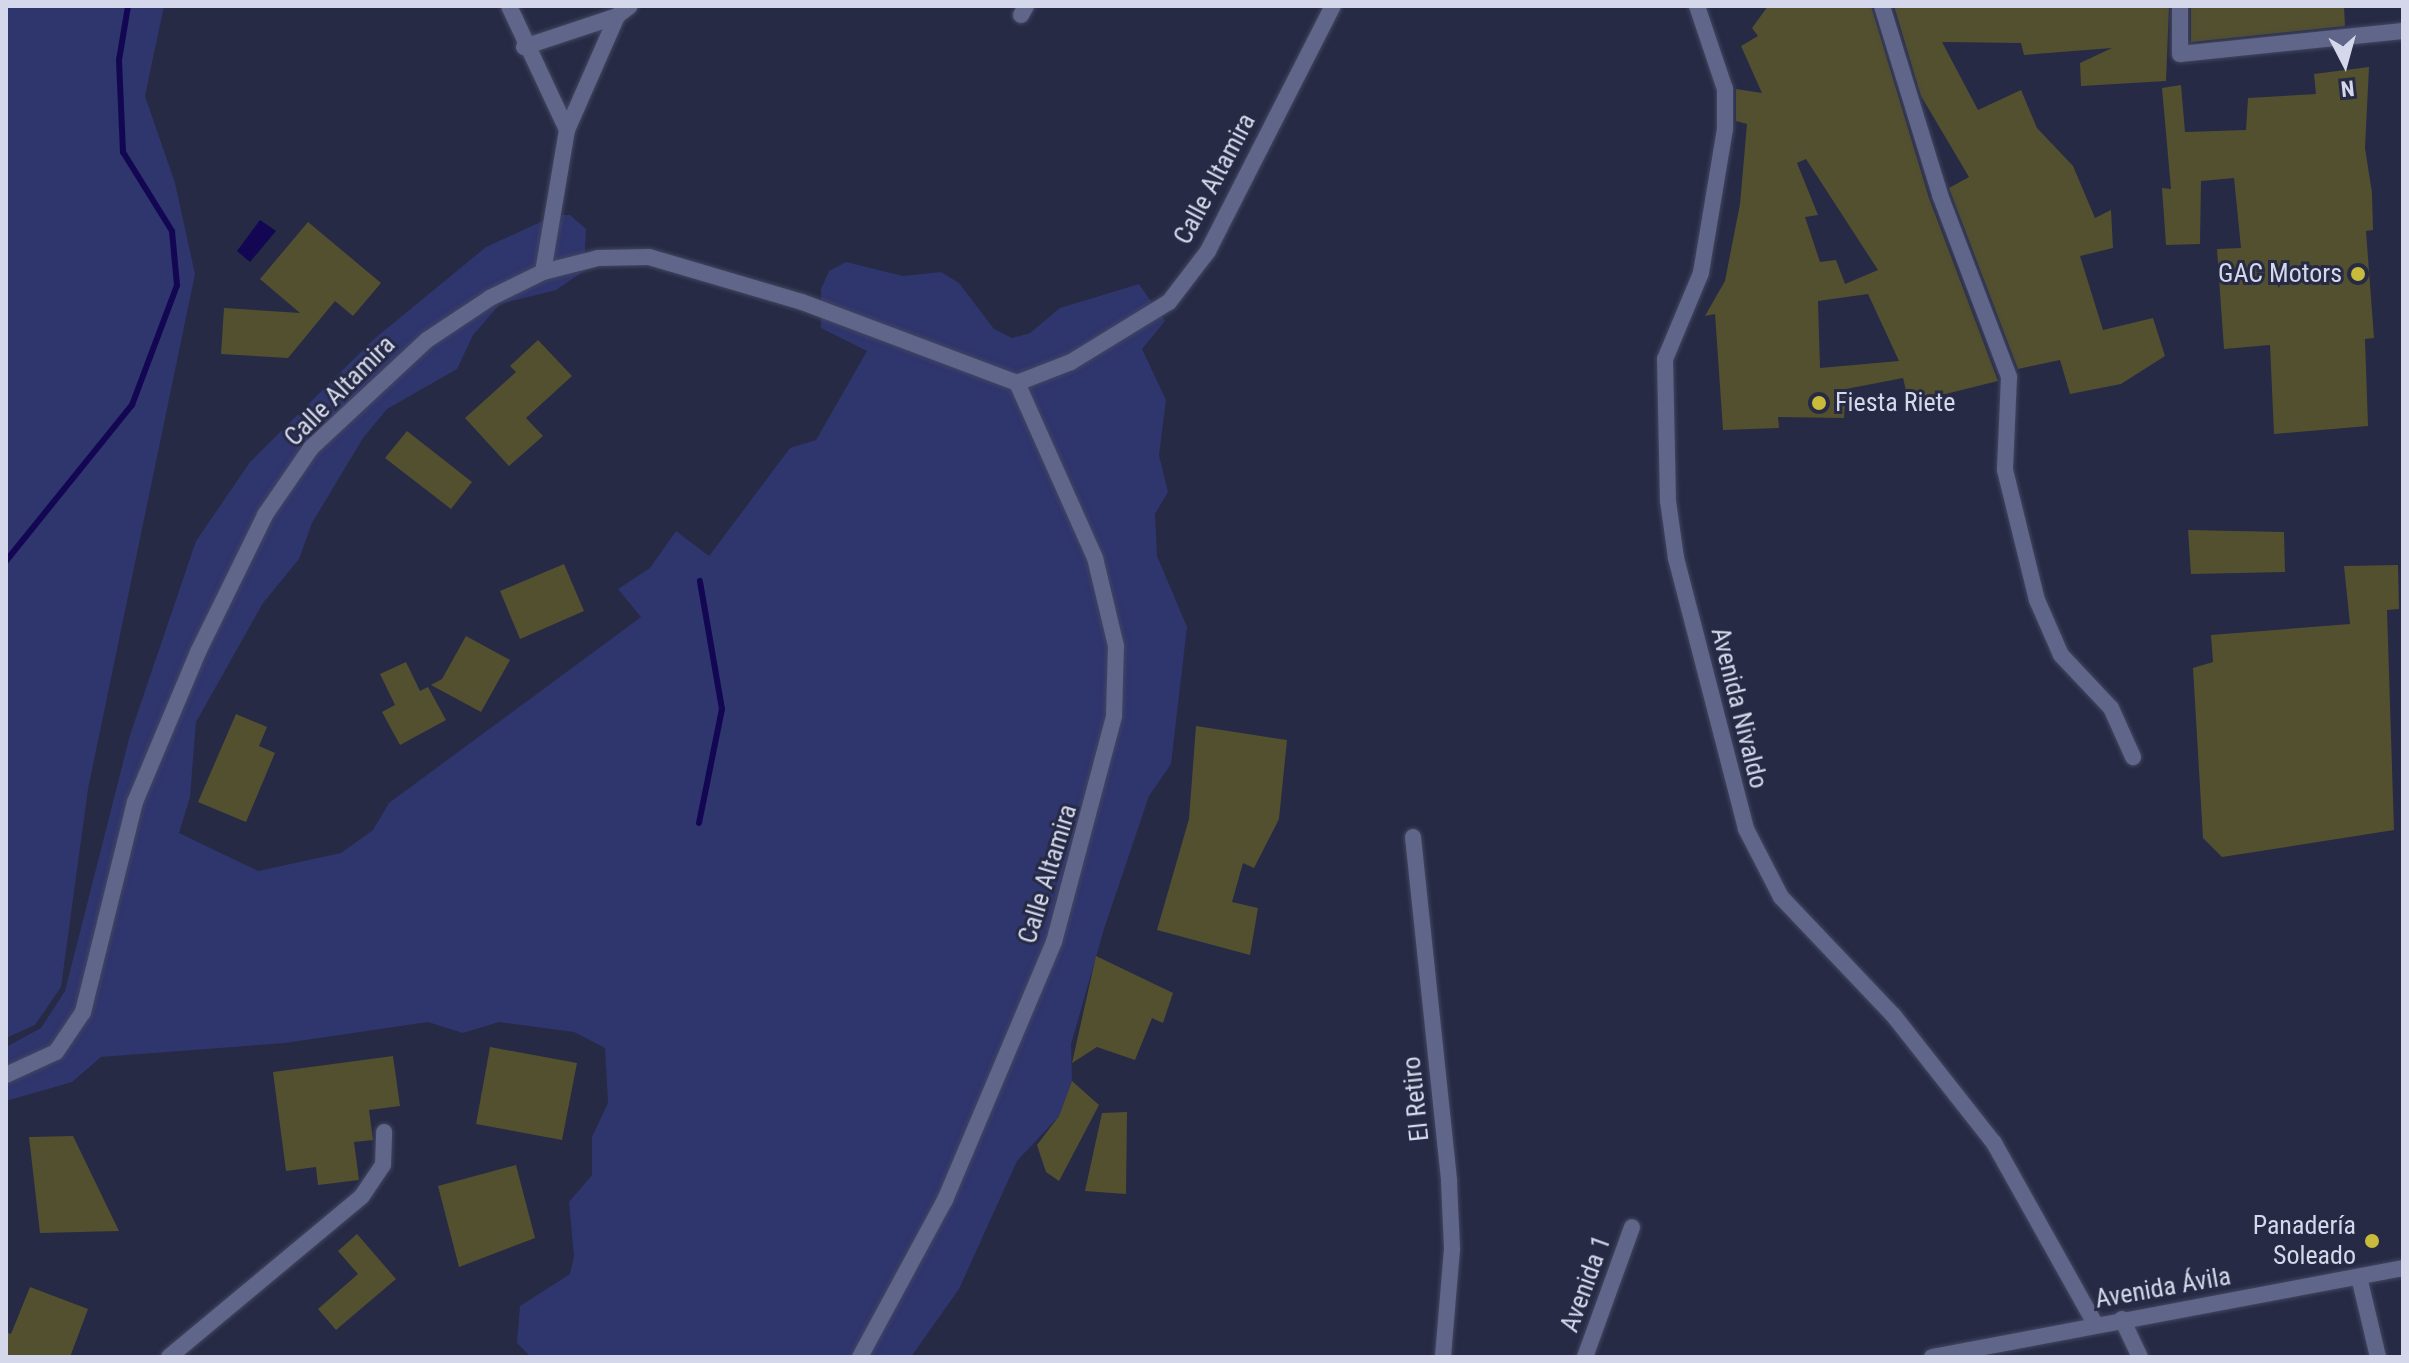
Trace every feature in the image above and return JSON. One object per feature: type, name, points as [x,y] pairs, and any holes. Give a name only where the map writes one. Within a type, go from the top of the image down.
[{"type":"street","points":[[509,6],[524,47],[567,130]]},
{"type":"street","name":"Calle Altamira","points":[[6,1075],[56,1052],[83,1012],[135,802],[198,652],[265,515],[311,448],[365,394],[427,340],[490,298],[543,272],[598,258],[649,257],[802,302],[1017,383],[1099,347],[1169,302],[1208,251],[1333,6]]},
{"type":"street","name":"Avenida Nivaldo","points":[[1697,6],[1725,89],[1725,129],[1701,273],[1665,359],[1668,501],[1676,558],[1746,829],[1781,897],[1894,1016],[1994,1143],[2095,1324]]},
{"type":"street","points":[[1882,6],[1940,195],[2009,377],[2005,470],[2037,600],[2061,655],[2111,708],[2133,757]]},
{"type":"street","points":[[2180,6],[2180,54],[2403,31]]},
{"type":"street","points":[[524,47],[623,11]]},
{"type":"street","points":[[543,272],[567,130],[623,11]]},
{"type":"street","name":"Calle Altamira","points":[[860,1357],[945,1200],[1054,942],[1114,716],[1116,646],[1095,558],[1017,383]]},
{"type":"street","name":"El Retiro","points":[[1413,837],[1449,1182],[1452,1249],[1443,1357]]},
{"type":"street","points":[[169,1357],[362,1196],[383,1165],[384,1132]]},
{"type":"street","name":"Avenida 1","points":[[1585,1357],[1632,1227]]},
{"type":"street","name":"Avenida Ávila","points":[[1932,1357],[2403,1268]]},
{"type":"street","points":[[2359,1277],[2378,1357]]},
{"type":"street","points":[[2122,1319],[2140,1357]]},
{"type":"street","points":[[2017,1339],[2020,1357]]},
{"type":"shaded area","points":[[6,6],[164,6],[145,96],[175,183],[195,274],[88,789],[61,987],[35,1025],[6,1038]]},
{"type":"shaded area","points":[[556,215],[570,215],[586,229],[584,271],[556,290],[500,304],[473,335],[457,369],[387,409],[363,438],[312,523],[299,559],[263,603],[196,722],[190,797],[179,833],[258,871],[341,853],[373,830],[389,803],[641,617],[618,589],[650,568],[676,531],[709,556],[790,448],[816,440],[867,351],[821,328],[821,289],[829,271],[846,262],[903,276],[941,272],[959,283],[994,329],[1012,338],[1030,333],[1060,308],[1139,284],[1165,321],[1142,349],[1166,400],[1159,455],[1168,492],[1155,514],[1157,556],[1187,627],[1171,764],[1149,796],[1104,929],[1071,1044],[1072,1081],[1059,1116],[1017,1161],[959,1289],[911,1357],[531,1357],[517,1343],[520,1306],[570,1274],[574,1256],[569,1202],[592,1175],[592,1137],[608,1103],[605,1048],[574,1032],[499,1022],[463,1033],[428,1022],[285,1043],[101,1057],[72,1082],[6,1101],[6,1047],[41,1028],[65,991],[130,735],[196,541],[250,462],[374,339],[486,247]]},
{"type":"shaded area","points":[[260,220],[276,231],[250,262],[237,251]]},
{"type":"building","points":[[1768,6],[1871,6],[1929,198],[1998,381],[1909,403],[1903,378],[1846,389],[1844,418],[1778,417],[1779,428],[1723,430],[1715,314],[1705,316],[1725,281],[1740,204],[1747,124],[1736,121],[1736,89],[1762,93],[1741,46],[1758,36],[1752,28]],"holes":[[[1806,159],[1878,270],[1845,284],[1836,260],[1820,262],[1805,217],[1818,215],[1797,163]],[[1868,294],[1899,361],[1820,368],[1818,301]]]},
{"type":"building","points":[[1894,6],[2169,6],[2166,81],[2081,86],[2080,63],[2112,48],[2024,55],[2021,43],[1942,42],[1978,110],[2021,90],[2037,128],[2073,166],[2095,218],[2111,210],[2113,248],[2080,256],[2103,330],[2153,318],[2165,356],[2121,384],[2070,394],[2060,360],[2018,369],[1949,188],[1969,177],[1921,96]]},
{"type":"building","points":[[2191,6],[2344,6],[2345,26],[2191,42]]},
{"type":"building","points":[[2369,67],[2365,148],[2372,193],[2373,230],[2366,231],[2374,338],[2365,339],[2368,426],[2274,434],[2270,345],[2224,349],[2217,249],[2241,248],[2234,178],[2201,181],[2200,244],[2166,245],[2162,188],[2171,189],[2162,88],[2181,85],[2185,132],[2246,130],[2248,98],[2316,94],[2314,74]]},
{"type":"building","points":[[308,222],[381,283],[353,316],[335,301],[288,358],[221,354],[224,308],[300,313],[260,279]]},
{"type":"building","points":[[538,340],[572,376],[526,418],[543,436],[509,466],[465,418],[516,372],[510,366]]},
{"type":"building","points":[[407,431],[472,482],[451,509],[385,458]]},
{"type":"building","points":[[2188,530],[2284,532],[2285,572],[2191,574]]},
{"type":"building","points":[[564,564],[584,611],[520,639],[500,591]]},
{"type":"building","points":[[2398,565],[2399,609],[2387,610],[2394,830],[2222,857],[2203,838],[2193,668],[2213,662],[2211,635],[2350,624],[2344,566]]},
{"type":"building","points":[[466,636],[510,660],[481,712],[431,685],[442,679]]},
{"type":"building","points":[[406,662],[420,691],[428,687],[446,720],[400,745],[382,712],[395,705],[380,674]]},
{"type":"building","points":[[236,714],[267,727],[259,746],[275,753],[246,822],[198,802]]},
{"type":"building","points":[[1196,726],[1287,740],[1279,819],[1254,868],[1243,863],[1232,902],[1258,908],[1250,955],[1157,930],[1189,819]]},
{"type":"building","points":[[1096,956],[1173,993],[1163,1023],[1152,1018],[1135,1060],[1097,1047],[1072,1063]]},
{"type":"building","points":[[490,1047],[577,1063],[562,1140],[476,1124]]},
{"type":"building","points":[[393,1056],[400,1106],[369,1110],[373,1140],[354,1142],[359,1180],[318,1185],[316,1167],[286,1171],[273,1072]]},
{"type":"building","points":[[1072,1081],[1099,1105],[1059,1181],[1046,1172],[1037,1145],[1059,1116]]},
{"type":"building","points":[[1127,1112],[1126,1194],[1085,1191],[1102,1113]]},
{"type":"building","points":[[73,1136],[119,1231],[40,1233],[29,1137]]},
{"type":"building","points":[[516,1165],[535,1238],[459,1267],[438,1186]]},
{"type":"building","points":[[357,1234],[396,1279],[336,1330],[318,1309],[358,1274],[338,1251]]},
{"type":"building","points":[[30,1287],[88,1309],[70,1357],[6,1357],[6,1332],[11,1334]]},
{"type":"waterway","points":[[6,561],[132,405],[177,285],[172,231],[123,152],[119,60],[128,6]]},
{"type":"waterway","points":[[699,823],[722,709],[700,581]]},
{"type":"place","name":"GAC Motors","points":[[2358,274]]},
{"type":"place","name":"Fiesta Riete","points":[[1819,403]]},
{"type":"place","name":"Panadería Soleado","points":[[2372,1241]]}]
